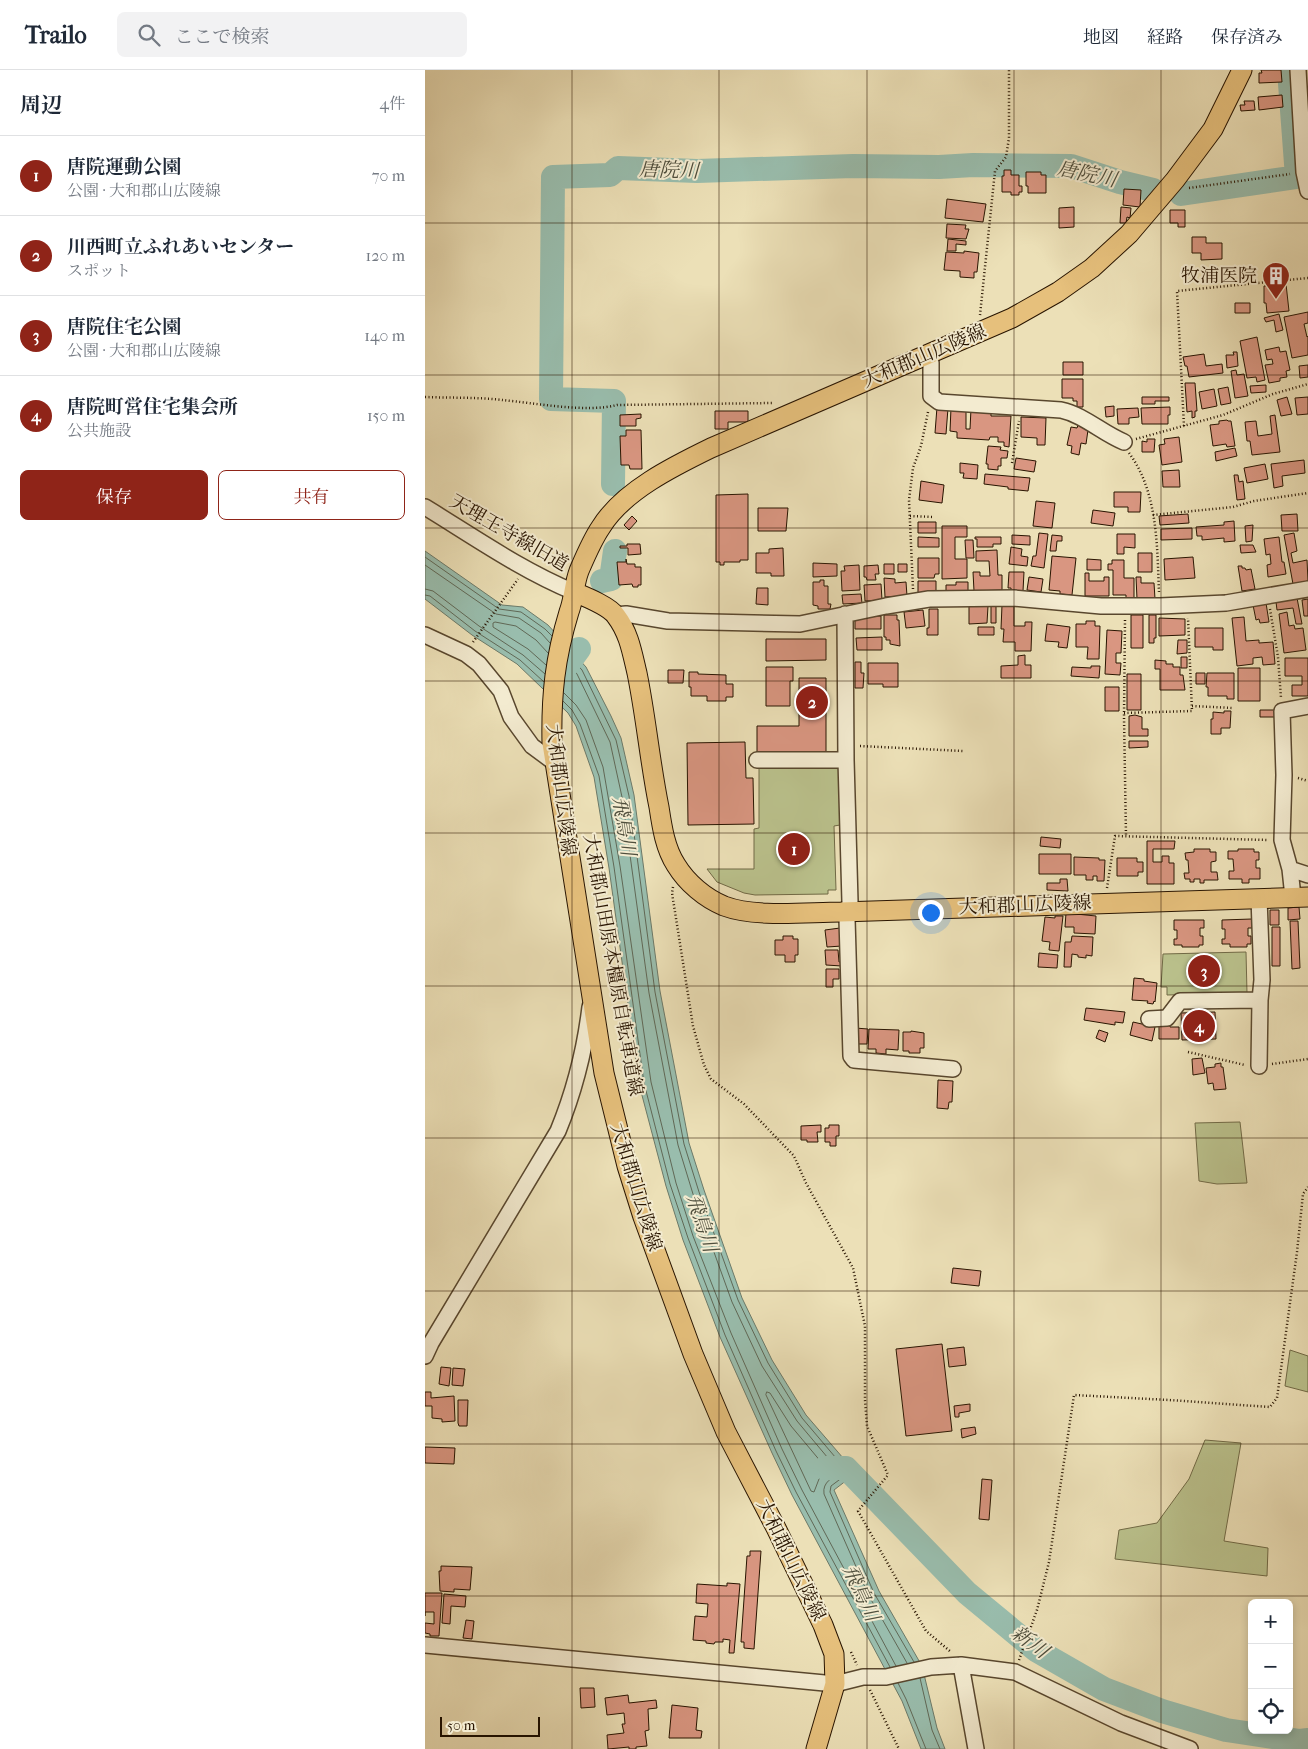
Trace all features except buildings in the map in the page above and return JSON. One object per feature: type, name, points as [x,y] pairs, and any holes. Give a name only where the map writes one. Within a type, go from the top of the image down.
[{"type":"main road","name":"大和郡山広陵線","points":[[816,1749],[835,1684],[834,1654],[823,1625],[726,1432],[693,1354],[643,1217],[627,1166],[604,1073],[552,743],[551,707],[554,677],[566,623],[579,573],[601,526],[625,500],[643,486],[672,467],[711,448],[1012,318],[1058,292],[1092,268],[1129,234],[1171,186],[1213,129],[1242,70]]},
{"type":"main road","name":"大和郡山広陵線","points":[[574,592],[590,599],[615,615],[629,638],[641,695],[653,780],[669,853],[688,881],[706,897],[725,906],[744,911],[767,912],[849,911],[1300,897]]},
{"type":"street","points":[[1298,70],[1304,172],[1308,191]]},
{"type":"street","points":[[929,354],[931,363],[931,396],[939,402],[1061,410],[1073,413],[1109,436],[1124,442]]},
{"type":"street","name":"天理王寺線旧道","points":[[425,507],[525,569],[549,582],[574,592]]},
{"type":"street","points":[[615,615],[626,614],[668,621],[801,624],[845,614],[929,600],[1014,598],[1125,606],[1160,606],[1226,603],[1308,589]]},
{"type":"street","points":[[845,614],[850,902],[847,918],[851,1056],[854,1060],[953,1069]]},
{"type":"street","points":[[425,634],[466,654],[479,664],[501,691],[511,717],[532,746],[555,763]]},
{"type":"street","points":[[1300,897],[1282,840],[1284,775],[1282,711],[1308,706]]},
{"type":"street","points":[[757,760],[847,753]]},
{"type":"street","points":[[1290,869],[1308,875]]},
{"type":"street","points":[[1259,898],[1263,980],[1260,1000],[1259,1066]]},
{"type":"street","points":[[425,1356],[558,1131],[565,1115],[576,1074],[589,1018],[591,995]]},
{"type":"street","points":[[1149,1019],[1167,1018],[1180,1001],[1260,1000]]},
{"type":"street","points":[[576,1074],[581,1070],[588,1069],[604,1073]]},
{"type":"street","points":[[425,1645],[835,1684],[863,1677],[886,1677],[931,1667],[961,1665],[1015,1672],[1121,1723],[1190,1749]]},
{"type":"street","points":[[961,1665],[976,1749]]},
{"type":"path","points":[[984,330],[980,320],[995,171],[1006,157],[1009,138],[1009,70]]},
{"type":"path","points":[[1171,186],[1185,189],[1304,172]]},
{"type":"path","points":[[1184,426],[1177,291],[1308,278]]},
{"type":"path","points":[[1160,606],[1153,515],[1148,491],[1131,455],[1124,447],[1124,442],[1223,415],[1273,394],[1308,384]]},
{"type":"path","points":[[914,602],[909,500],[911,479],[921,446],[931,396]]},
{"type":"path","points":[[425,397],[501,400],[604,408],[617,405],[773,403]]},
{"type":"path","points":[[1012,463],[1021,407]]},
{"type":"path","points":[[1153,515],[1233,507],[1254,501],[1308,493]]},
{"type":"path","points":[[910,516],[934,517]]},
{"type":"path","points":[[473,643],[516,582]]},
{"type":"path","points":[[1268,596],[1278,657],[1282,711]]},
{"type":"path","points":[[1124,713],[1192,711],[1187,604]]},
{"type":"path","points":[[1125,606],[1126,836]]},
{"type":"path","points":[[1192,706],[1233,708]]},
{"type":"path","points":[[847,753],[963,751]]},
{"type":"path","points":[[1106,903],[1115,836],[1282,840]]},
{"type":"path","points":[[676,865],[672,893],[693,1026],[704,1065],[711,1079],[744,1104],[794,1156],[806,1183],[853,1268],[865,1326],[867,1426],[888,1475],[859,1511],[926,1631],[949,1650],[961,1665]]},
{"type":"path","points":[[1188,1052],[1245,1065],[1259,1066],[1308,1059]]},
{"type":"path","points":[[1015,1672],[1037,1610],[1049,1562],[1074,1395],[1270,1407],[1277,1398],[1303,1194],[1308,1187]]},
{"type":"path","points":[[851,1652],[899,1749]]},
{"type":"green space","points":[[839,764],[840,825],[834,826],[836,890],[828,890],[828,894],[755,895],[744,893],[717,882],[707,869],[754,869],[754,829],[759,828],[759,766]]},
{"type":"green space","points":[[1246,952],[1247,993],[1167,995],[1167,987],[1161,987],[1163,954]]},
{"type":"green space","points":[[1240,1122],[1247,1183],[1217,1184],[1199,1181],[1195,1123]]},
{"type":"green space","points":[[1290,1350],[1308,1356],[1308,1392],[1285,1386]]},
{"type":"green space","points":[[1205,1440],[1241,1443],[1224,1541],[1268,1548],[1267,1576],[1115,1559],[1119,1530],[1157,1523],[1189,1479]]},
{"type":"water","points":[[425,551],[502,605],[523,607],[548,625],[586,667],[621,738],[634,795],[660,991],[689,1143],[704,1190],[742,1298],[772,1360],[806,1415],[856,1473],[834,1490],[879,1591],[922,1666],[937,1728],[945,1749],[921,1749],[902,1701],[792,1495],[772,1453],[720,1337],[683,1240],[666,1186],[639,1084],[609,868],[594,777],[576,726],[568,713],[517,664],[472,635],[425,599]]},
{"type":"waterway","name":"唐院川","points":[[1181,194],[1297,177],[1289,70]]},
{"type":"waterway","name":"唐院川","points":[[613,484],[614,401],[551,399],[553,177],[610,175],[618,168],[697,171],[853,166],[1071,166],[1120,182],[1153,190]]},
{"type":"waterway","name":"唐院川","points":[[602,581],[611,579],[615,551]]},
{"type":"waterway","name":"飛鳥川","points":[[563,671],[579,649]]},
{"type":"waterway","name":"新川","points":[[825,1468],[846,1468],[967,1593],[1036,1650],[1104,1689],[1162,1711],[1226,1730],[1300,1741],[1308,1740]]},
{"type":"place","name":"牧浦医院","points":[[1276,300]]},
{"type":"place","name":"川西町立ふれあいセンター","points":[[812,702]]},
{"type":"place","name":"唐院運動公園","points":[[794,849]]},
{"type":"place","name":"唐院住宅公園","points":[[1204,971]]},
{"type":"place","name":"唐院町営住宅集会所","points":[[1199,1026]]}]
